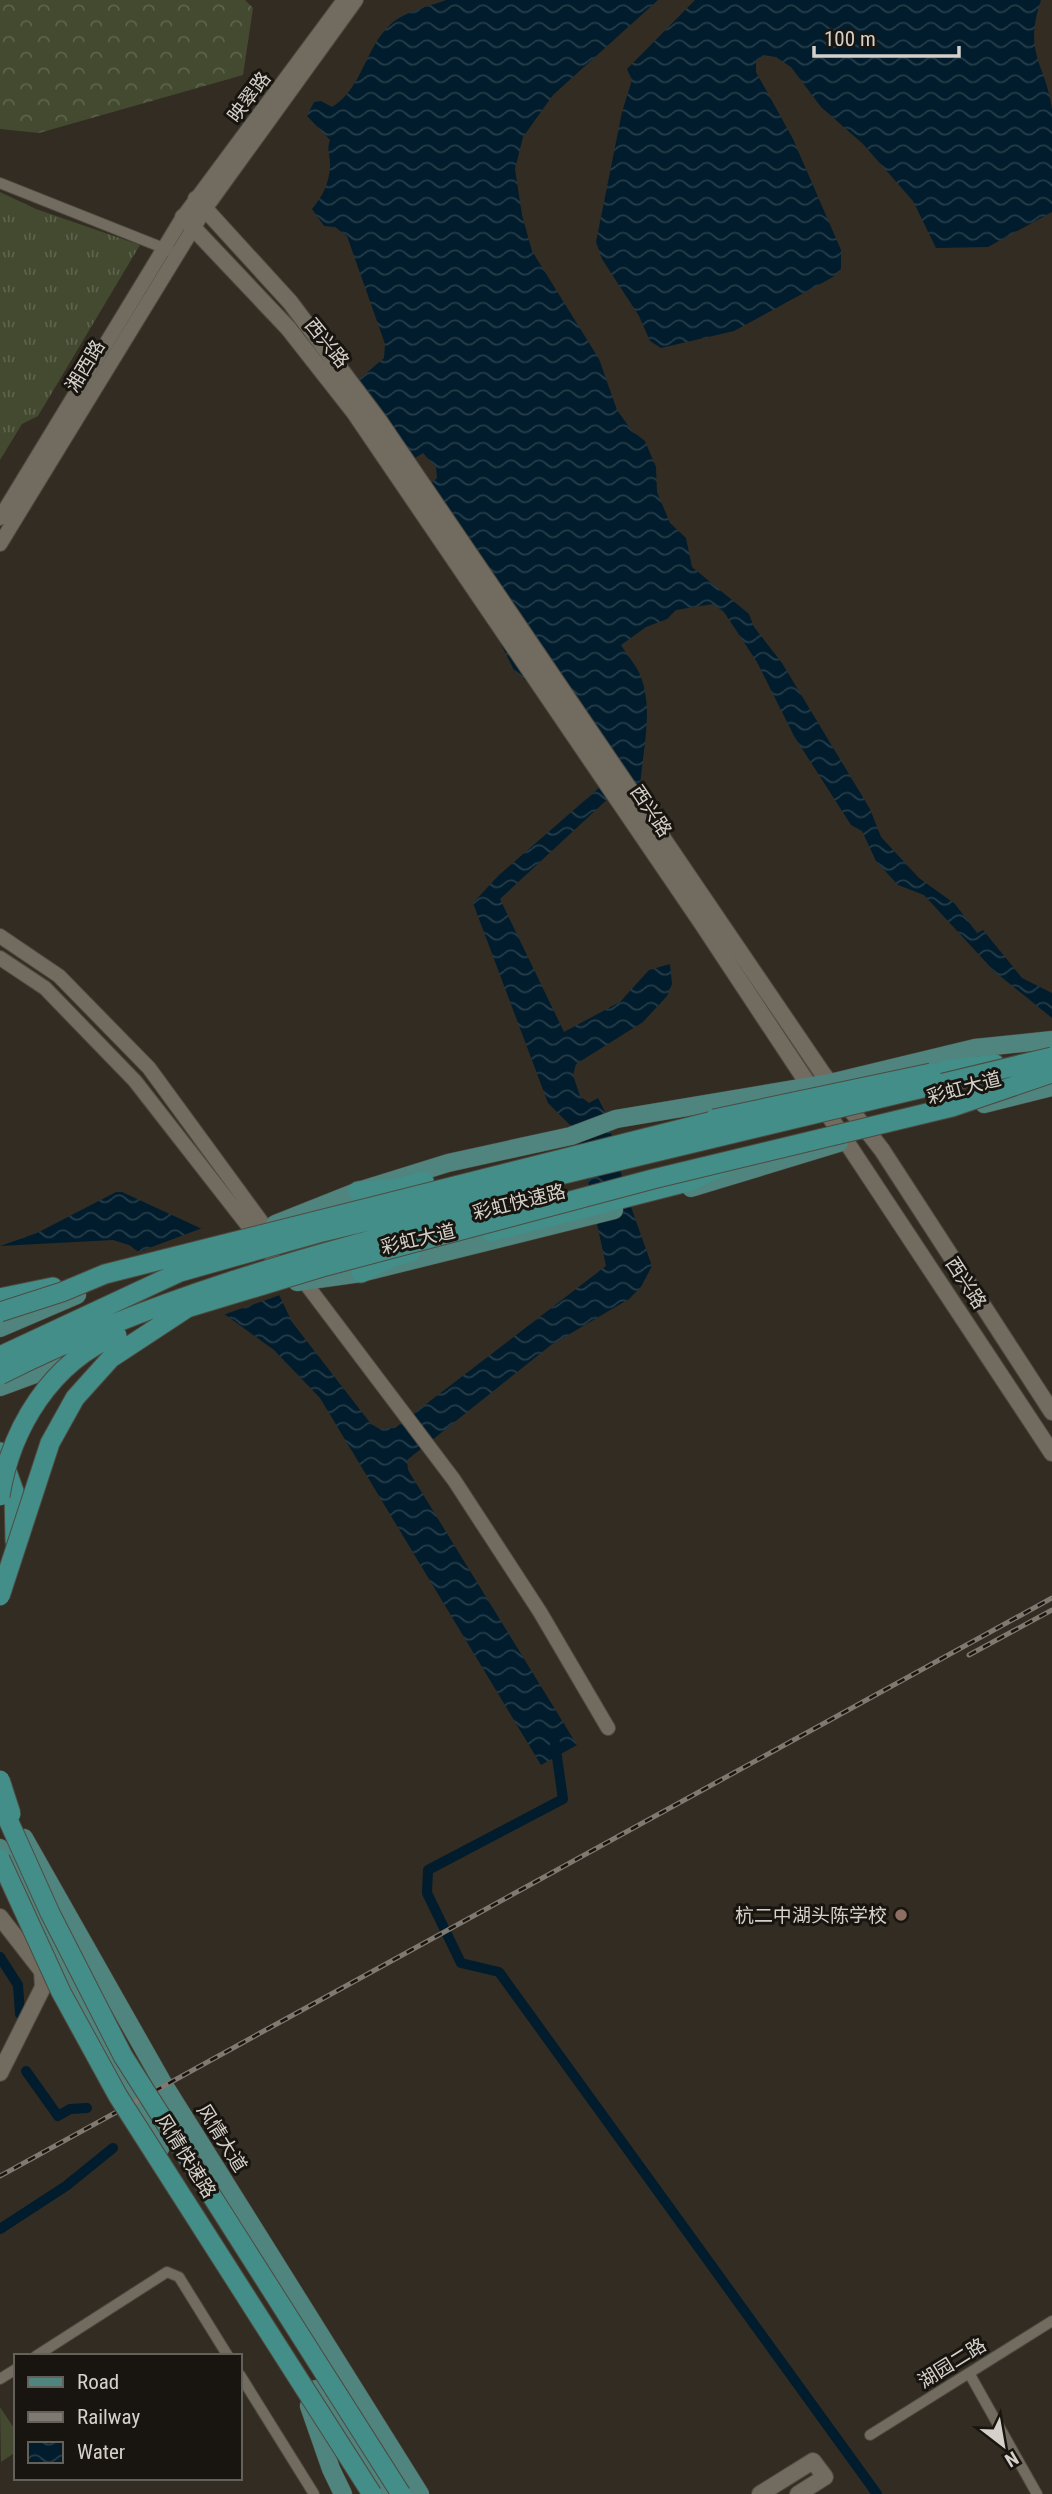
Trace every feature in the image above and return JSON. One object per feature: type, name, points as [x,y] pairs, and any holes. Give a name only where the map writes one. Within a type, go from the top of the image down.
[{"type":"highway","points":[[0,1298],[725,1118],[946,1070],[1051,1060]]},
{"type":"highway","points":[[0,1496],[11,1448],[36,1399],[99,1343],[326,1266],[735,1160],[953,1107],[1051,1060]]},
{"type":"highway","name":"彩虹快速路","points":[[0,1356],[180,1272],[318,1233],[1051,1060]]},
{"type":"highway","name":"彩虹快速路","points":[[0,1375],[82,1336],[157,1307],[323,1252],[1051,1060]]},
{"type":"highway","points":[[358,1191],[394,1189],[634,1129],[725,1118]]},
{"type":"highway","points":[[361,1273],[393,1257],[691,1181],[735,1160]]},
{"type":"highway","points":[[0,1312],[62,1292],[105,1273]]},
{"type":"highway","points":[[0,1596],[50,1443],[75,1398],[111,1358],[197,1310]]},
{"type":"highway","points":[[0,1451],[14,1491],[14,1553]]},
{"type":"highway","points":[[0,1780],[22,1849]]},
{"type":"highway","name":"风情快速路","points":[[0,1800],[50,1913],[123,2056],[401,2494]]},
{"type":"highway","name":"风情快速路","points":[[0,1859],[41,1951],[118,2096],[372,2494]]},
{"type":"highway","points":[[0,1875],[25,1929],[41,1951]]},
{"type":"highway","points":[[338,2441],[363,2494]]},
{"type":"main road","name":"西兴路","points":[[200,204],[290,302],[380,422],[830,1083],[870,1134],[1052,1412]]},
{"type":"main road","name":"西兴路","points":[[188,222],[288,328],[346,401],[847,1140],[1052,1453]]},
{"type":"main road","name":"彩虹大道","points":[[0,1328],[144,1267],[258,1230],[358,1191],[448,1163],[571,1136],[616,1119],[830,1083],[975,1048],[1051,1060]]},
{"type":"main road","name":"彩虹大道","points":[[0,1387],[197,1310],[293,1283],[361,1273],[587,1218],[847,1140],[1052,1087]]},
{"type":"main road","name":"风情大道","points":[[0,1800],[75,1924],[164,2085],[420,2494]]},
{"type":"main road","points":[[0,1849],[24,1887],[152,2131],[281,2336],[385,2494]]},
{"type":"main road","points":[[0,1875],[93,2022]]},
{"type":"main road","points":[[0,1917],[42,1971],[43,1987],[0,2073]]},
{"type":"main road","points":[[281,2336],[343,2494]]},
{"type":"main road","points":[[309,2406],[363,2494]]},
{"type":"main road","points":[[760,2494],[813,2461],[825,2477],[798,2494]]},
{"type":"street","name":"映翠路","points":[[188,222],[344,0]]},
{"type":"street","name":"映翠路","points":[[200,204],[356,0]]},
{"type":"street","points":[[0,183],[171,251]]},
{"type":"street","name":"湘西路","points":[[0,544],[188,222]]},
{"type":"street","name":"湘西路","points":[[0,518],[171,251]]},
{"type":"street","points":[[0,936],[59,976],[149,1068],[293,1283],[431,1449],[540,1612],[608,1728]]},
{"type":"street","points":[[0,958],[45,988],[135,1081],[258,1230]]},
{"type":"street","points":[[39,2354],[167,2272],[179,2277],[227,2354]]},
{"type":"street","name":"湖园二路","points":[[870,2435],[1052,2321]]},
{"type":"street","points":[[969,2374],[1037,2494]]},
{"type":"street","points":[[242,2378],[314,2494]]},
{"type":"green space","points":[[0,0],[245,0],[253,8],[243,75],[39,133],[0,129]]},
{"type":"green space","points":[[0,192],[36,209],[140,245],[38,416],[22,424],[0,460]]},
{"type":"green space","points":[[0,2407],[14,2428],[14,2453],[1,2462]]},
{"type":"water","points":[[446,0],[658,0],[553,95],[523,137],[515,169],[522,215],[532,251],[599,359],[617,410],[632,431],[645,441],[656,467],[657,492],[670,523],[686,538],[692,567],[749,614],[754,627],[782,663],[870,809],[881,837],[919,878],[955,904],[977,933],[983,930],[1022,978],[1052,993],[1052,1018],[994,971],[924,895],[898,885],[876,861],[862,831],[851,825],[794,736],[757,662],[724,612],[713,604],[676,610],[667,619],[646,627],[621,645],[639,673],[647,706],[640,796],[611,796],[500,899],[564,1032],[620,1002],[649,970],[670,964],[672,984],[667,996],[643,1022],[576,1064],[573,1075],[580,1096],[589,1103],[598,1098],[607,1116],[626,1193],[652,1266],[641,1287],[629,1299],[551,1345],[407,1460],[408,1470],[577,1745],[541,1765],[320,1398],[274,1350],[129,1245],[113,1240],[0,1246],[37,1233],[116,1192],[122,1192],[200,1228],[273,1282],[292,1322],[371,1424],[380,1429],[395,1428],[606,1266],[581,1148],[574,1129],[548,1103],[473,903],[499,875],[607,781],[534,688],[514,670],[490,622],[424,514],[432,501],[429,485],[437,478],[436,467],[423,453],[405,464],[396,463],[391,458],[394,444],[342,394],[384,358],[385,344],[347,236],[335,227],[324,226],[312,209],[327,185],[330,163],[330,140],[307,116],[314,102],[321,101],[332,107],[351,89],[375,44],[391,24],[410,13]]},
{"type":"water","points":[[695,0],[1041,0],[1034,33],[1037,57],[1052,109],[1052,212],[988,247],[936,248],[913,201],[863,144],[821,107],[791,67],[776,57],[763,55],[756,61],[756,72],[793,139],[841,250],[841,269],[833,277],[734,331],[661,348],[650,341],[639,316],[602,259],[596,242],[622,112],[632,80],[627,69]]},
{"type":"pier","points":[[205,1227],[277,1280],[283,1294],[220,1316],[133,1254]]},
{"type":"waterway","points":[[555,1743],[563,1799],[428,1870],[427,1893],[461,1963],[499,1972],[877,2494]]},
{"type":"waterway","points":[[0,1957],[18,1985],[20,2014]]},
{"type":"waterway","points":[[26,2071],[58,2116],[70,2109],[87,2108]]},
{"type":"waterway","points":[[0,2229],[66,2186],[113,2148]]},
{"type":"railway","points":[[0,2176],[1052,1598]]},
{"type":"railway","points":[[969,1655],[1052,1610]]},
{"type":"place","name":"杭二中湖头陈学校","points":[[901,1915]]}]
